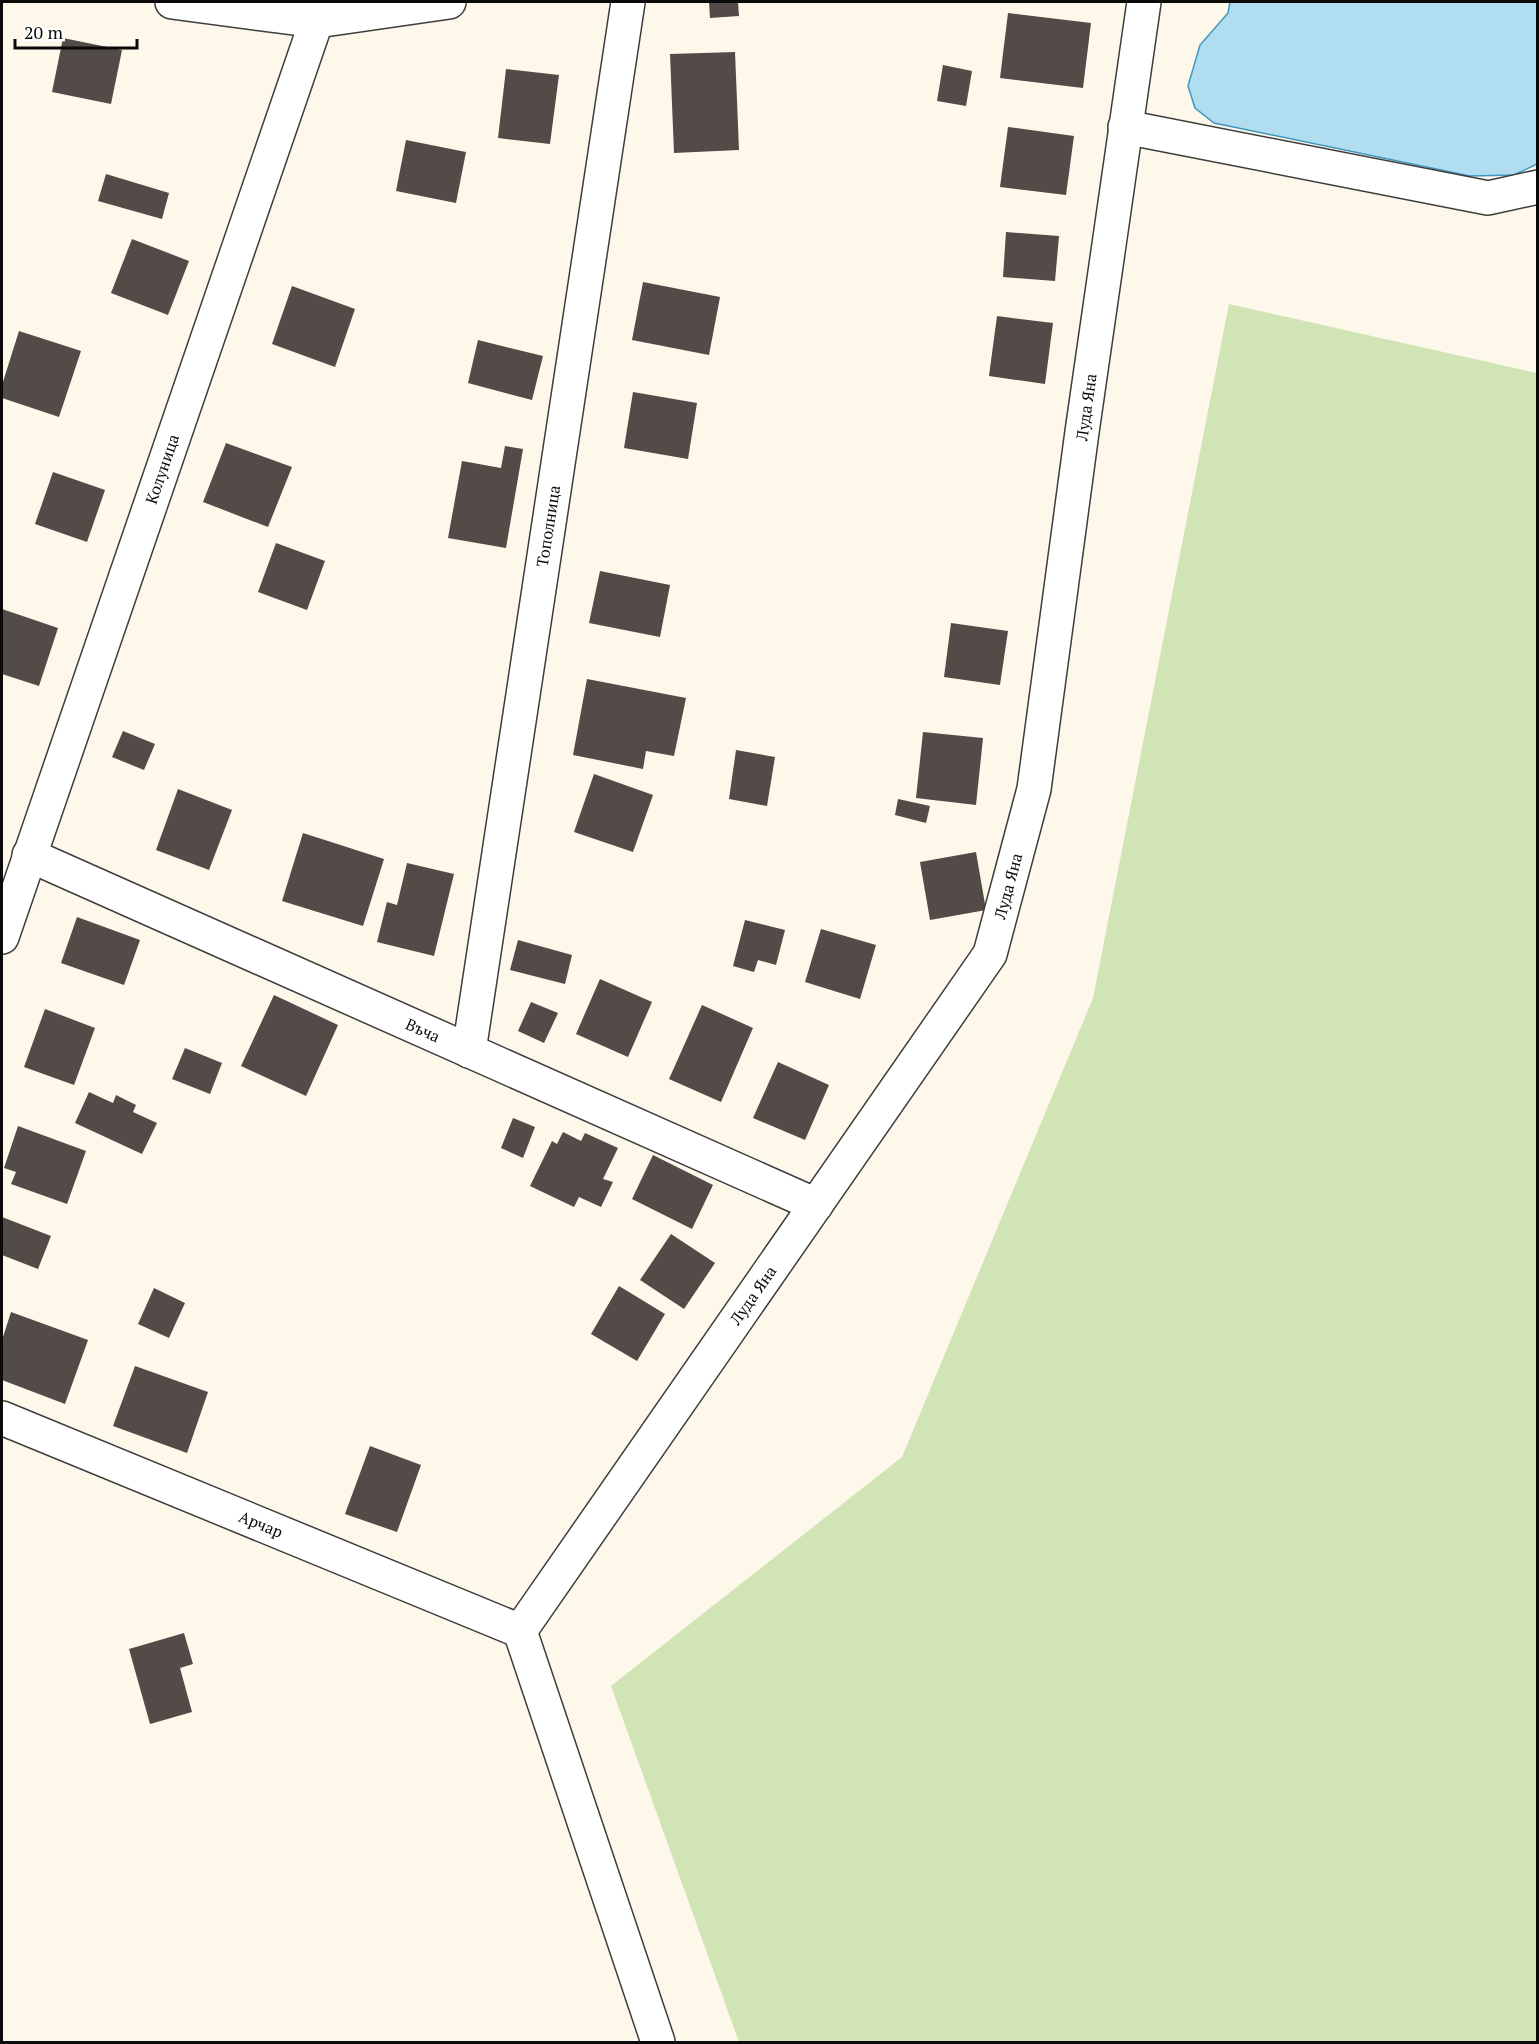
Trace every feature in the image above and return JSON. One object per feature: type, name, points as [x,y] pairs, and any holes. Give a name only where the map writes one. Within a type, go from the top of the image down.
[{"type":"street","points":[[172,2],[320,11],[449,2]]},
{"type":"street","name":"Тополница","points":[[469,1051],[628,2]]},
{"type":"street","name":"Луда Яна","points":[[519,1631],[990,954],[1034,789],[1144,2]]},
{"type":"street","name":"Колуница","points":[[2,936],[320,11]]},
{"type":"street","points":[[1125,127],[1488,198],[1538,187]]},
{"type":"street","name":"Въча","points":[[29,855],[816,1205]]},
{"type":"street","name":"Арчар","points":[[2,1418],[519,1631]]},
{"type":"street","points":[[519,1631],[658,2043]]},
{"type":"green space","points":[[1229,304],[1537,373],[1537,2042],[739,2042],[611,1686],[902,1457],[1093,998]]},
{"type":"water","points":[[1230,2],[1537,2],[1537,164],[1514,175],[1470,176],[1214,123],[1195,108],[1188,86],[1200,45],[1228,13]]},
{"type":"building","points":[[709,2],[738,2],[739,16],[710,18]]},
{"type":"building","points":[[1008,13],[1091,23],[1083,88],[1000,78]]},
{"type":"building","points":[[63,38],[122,50],[111,104],[52,92]]},
{"type":"building","points":[[735,52],[739,150],[674,153],[670,54]]},
{"type":"building","points":[[943,65],[972,71],[966,106],[937,101]]},
{"type":"building","points":[[506,69],[559,75],[550,144],[498,138]]},
{"type":"building","points":[[1008,127],[1074,136],[1066,195],[1000,187]]},
{"type":"building","points":[[406,140],[466,152],[456,203],[396,191]]},
{"type":"building","points":[[106,174],[169,193],[162,219],[98,201]]},
{"type":"building","points":[[1006,232],[1059,236],[1055,281],[1003,277]]},
{"type":"building","points":[[132,239],[189,261],[168,315],[111,293]]},
{"type":"building","points":[[643,282],[720,297],[709,355],[632,340]]},
{"type":"building","points":[[292,286],[355,309],[335,367],[272,344]]},
{"type":"building","points":[[997,316],[1053,323],[1045,384],[989,376]]},
{"type":"building","points":[[19,331],[81,351],[59,417],[2,398],[2,385]]},
{"type":"building","points":[[478,340],[543,356],[532,400],[468,383]]},
{"type":"building","points":[[633,392],[697,403],[688,459],[624,448]]},
{"type":"building","points":[[226,443],[292,467],[268,527],[203,502]]},
{"type":"building","points":[[505,446],[523,449],[506,548],[448,538],[462,461],[501,468]]},
{"type":"building","points":[[53,472],[105,490],[87,542],[35,524]]},
{"type":"building","points":[[276,543],[325,561],[307,610],[258,592]]},
{"type":"building","points":[[600,571],[670,585],[660,637],[589,623]]},
{"type":"building","points":[[2,609],[58,628],[39,686],[2,674]]},
{"type":"building","points":[[951,623],[1008,631],[1000,685],[944,677]]},
{"type":"building","points":[[587,679],[686,698],[674,756],[646,751],[643,769],[573,755]]},
{"type":"building","points":[[123,731],[155,744],[144,770],[112,757]]},
{"type":"building","points":[[923,732],[983,738],[976,805],[916,798]]},
{"type":"building","points":[[736,750],[775,757],[767,806],[729,799]]},
{"type":"building","points":[[594,774],[653,795],[633,852],[574,832]]},
{"type":"building","points":[[178,789],[232,810],[209,870],[156,850]]},
{"type":"building","points":[[898,799],[930,806],[926,823],[895,815]]},
{"type":"building","points":[[303,833],[384,859],[363,926],[282,901]]},
{"type":"building","points":[[976,852],[986,910],[930,920],[920,862]]},
{"type":"building","points":[[407,863],[454,874],[434,956],[377,942],[387,902],[397,905]]},
{"type":"building","points":[[77,917],[140,940],[124,985],[61,963]]},
{"type":"building","points":[[745,920],[785,930],[776,965],[758,960],[754,972],[733,966]]},
{"type":"building","points":[[821,929],[876,945],[860,999],[805,982]]},
{"type":"building","points":[[518,940],[572,955],[565,984],[510,970]]},
{"type":"building","points":[[600,979],[652,1002],[628,1057],[576,1034]]},
{"type":"building","points":[[274,995],[338,1025],[306,1096],[241,1066]]},
{"type":"building","points":[[531,1002],[558,1013],[544,1043],[518,1031]]},
{"type":"building","points":[[702,1005],[753,1028],[721,1102],[669,1079]]},
{"type":"building","points":[[45,1009],[95,1028],[74,1085],[24,1067]]},
{"type":"building","points":[[185,1048],[222,1063],[210,1094],[172,1079]]},
{"type":"building","points":[[778,1062],[829,1085],[805,1140],[753,1118]]},
{"type":"building","points":[[89,1092],[113,1103],[116,1095],[136,1105],[133,1112],[157,1123],[142,1154],[75,1123]]},
{"type":"building","points":[[513,1118],[535,1127],[523,1158],[501,1148]]},
{"type":"building","points":[[18,1126],[86,1151],[67,1204],[11,1184],[16,1172],[4,1168]]},
{"type":"building","points":[[563,1132],[581,1141],[585,1133],[618,1148],[603,1179],[613,1182],[601,1207],[579,1197],[574,1207],[530,1186],[552,1141],[557,1144]]},
{"type":"building","points":[[653,1155],[713,1185],[692,1229],[632,1199]]},
{"type":"building","points":[[2,1217],[51,1236],[38,1269],[2,1255]]},
{"type":"building","points":[[671,1234],[715,1263],[684,1309],[640,1280]]},
{"type":"building","points":[[619,1286],[665,1314],[637,1361],[591,1334]]},
{"type":"building","points":[[154,1288],[185,1303],[169,1338],[138,1324]]},
{"type":"building","points":[[11,1312],[88,1340],[65,1404],[2,1380],[2,1340]]},
{"type":"building","points":[[135,1366],[208,1392],[187,1453],[113,1426]]},
{"type":"building","points":[[370,1446],[421,1465],[397,1532],[345,1514]]},
{"type":"building","points":[[184,1633],[193,1664],[180,1668],[192,1712],[150,1724],[129,1649]]}]
